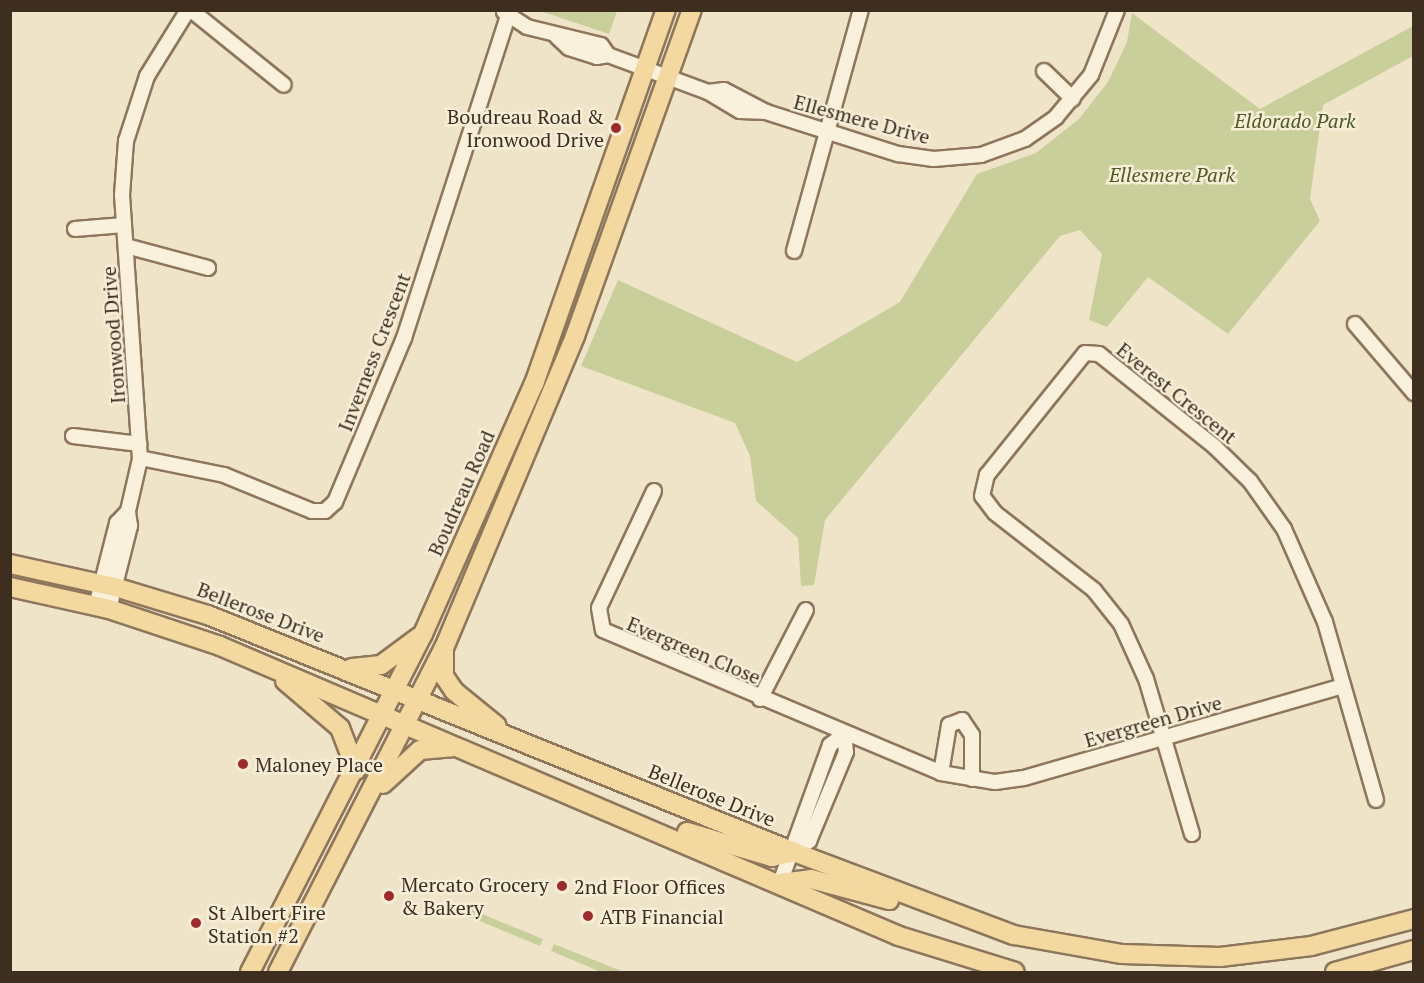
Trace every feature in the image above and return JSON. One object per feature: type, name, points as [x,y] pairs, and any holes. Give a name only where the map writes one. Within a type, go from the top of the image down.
[{"type":"main road","name":"Boudreau Road","points":[[250,972],[356,770],[423,634],[534,384],[666,10]]},
{"type":"main road","points":[[279,972],[367,804],[444,648],[575,336],[670,78],[692,10]]},
{"type":"main road","name":"Bellerose Drive","points":[[10,564],[109,585],[339,666],[518,741],[978,924],[1086,949],[1187,957],[1311,946],[1413,919]]},
{"type":"main road","points":[[10,587],[103,607],[253,659],[469,749],[533,783],[760,855],[794,852]]},
{"type":"main road","points":[[339,666],[381,665],[423,634]]},
{"type":"main road","points":[[444,648],[444,676],[454,691],[518,741]]},
{"type":"main road","points":[[253,659],[333,719],[345,734],[356,770]]},
{"type":"main road","points":[[367,804],[395,769],[420,750],[436,745],[469,749]]},
{"type":"main road","points":[[596,804],[931,948],[1015,972]]},
{"type":"main road","points":[[780,883],[811,879],[978,924]]},
{"type":"main road","points":[[1335,972],[1413,950]]},
{"type":"street","points":[[190,10],[284,85]]},
{"type":"street","name":"Ironwood Drive","points":[[103,607],[130,526],[128,511],[140,458],[124,225],[123,165],[132,116],[160,51],[190,10]]},
{"type":"street","points":[[794,251],[861,10]]},
{"type":"street","name":"Ellesmere Drive","points":[[646,69],[708,92],[724,90],[766,112],[827,134],[909,156],[969,158],[1037,132],[1073,99],[1098,62],[1117,10]]},
{"type":"street","points":[[505,13],[557,37],[601,45],[608,55],[646,69]]},
{"type":"street","name":"Inverness Crescent","points":[[140,458],[224,475],[312,511],[325,511],[335,502],[404,338],[505,13]]},
{"type":"street","points":[[1044,71],[1073,99]]},
{"type":"street","points":[[75,229],[124,225]]},
{"type":"street","points":[[126,246],[207,268]]},
{"type":"street","points":[[1355,324],[1413,393]]},
{"type":"street","name":"Everest Crescent","points":[[1163,738],[1138,656],[1107,604],[995,513],[982,496],[987,475],[1085,353],[1099,354],[1250,481],[1310,579],[1343,686]]},
{"type":"street","points":[[72,436],[140,444]]},
{"type":"street","name":"Evergreen Close","points":[[654,491],[599,608],[599,623],[618,639],[844,734]]},
{"type":"street","points":[[760,699],[806,610]]},
{"type":"street","points":[[1343,686],[1376,800]]},
{"type":"street","name":"Evergreen Drive","points":[[844,734],[941,773],[972,780],[1024,778],[1343,686]]},
{"type":"street","points":[[941,773],[949,725],[962,720],[972,735],[972,780]]},
{"type":"street","points":[[780,883],[794,852],[809,841],[846,752],[844,734]]},
{"type":"street","points":[[1163,738],[1192,834]]},
{"type":"green space","points":[[540,11],[617,11],[609,34]]},
{"type":"green space","name":"Ellesmere Park","points":[[1132,13],[1260,109],[1413,26],[1413,56],[1323,105],[1310,199],[1320,221],[1228,334],[1148,277],[1107,327],[1089,320],[1102,254],[1080,230],[1060,236],[825,520],[814,585],[801,586],[798,538],[756,501],[750,456],[735,423],[581,366],[618,280],[797,362],[900,302],[977,174],[1036,153],[1079,119],[1108,82],[1127,42]]},
{"type":"green space","points":[[465,907],[543,939],[540,946],[465,915]]},
{"type":"green space","points":[[554,944],[624,972],[601,972],[551,951]]},
{"type":"place","name":"Boudreau Road & Ironwood Drive","points":[[616,128]]},
{"type":"place","name":"Maloney Place","points":[[243,764]]},
{"type":"place","name":"2nd Floor Offices","points":[[562,886]]},
{"type":"place","name":"Mercato Grocery & Bakery","points":[[389,896]]},
{"type":"place","name":"ATB Financial","points":[[588,916]]},
{"type":"place","name":"St Albert Fire Station #2","points":[[196,923]]},
{"type":"park label","name":"Eldorado Park","points":[[1295,120]]}]
